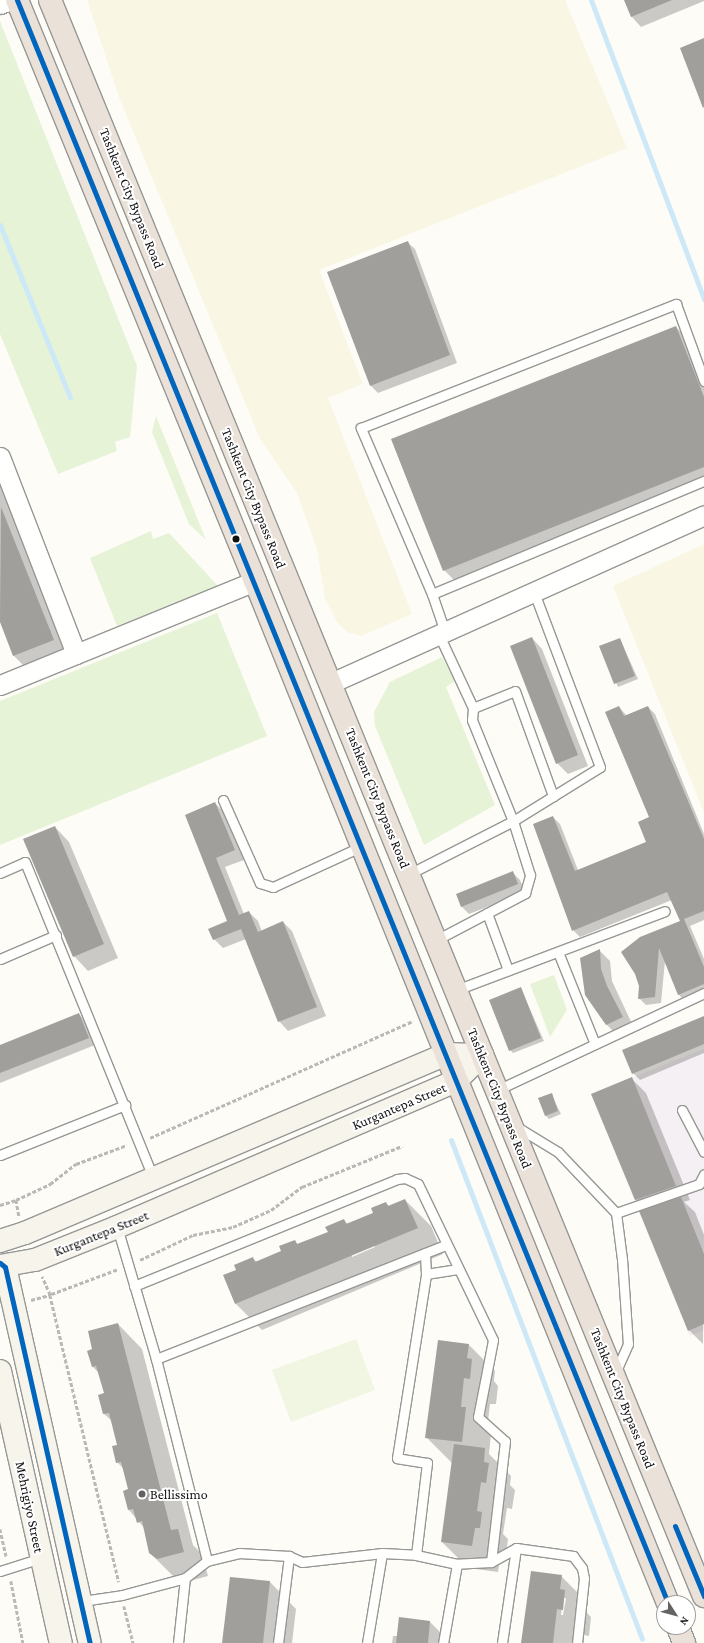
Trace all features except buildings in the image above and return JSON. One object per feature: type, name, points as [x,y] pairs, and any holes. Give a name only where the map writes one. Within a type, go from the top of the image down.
[{"type":"highway","points":[[17,0],[255,581],[665,1595]]},
{"type":"highway","name":"Tashkent City Bypass Road","points":[[50,0],[704,1596]]},
{"type":"main road","name":"Kurgantepa Street","points":[[0,1240],[25,1233],[446,1054],[482,1055]]},
{"type":"main road","name":"Kurgantepa Street","points":[[2,1265],[35,1260],[117,1227],[456,1081],[482,1055]]},
{"type":"main road","name":"Mehrigiyo Street","points":[[2,1265],[82,1601],[90,1643]]},
{"type":"main road","name":"Mehrigiyo Street","points":[[0,1371],[60,1643]]},
{"type":"street","points":[[0,4],[11,0]]},
{"type":"street","points":[[0,457],[76,654]]},
{"type":"street","points":[[331,683],[704,514]]},
{"type":"street","points":[[0,685],[255,581]]},
{"type":"lane","points":[[436,940],[525,893],[530,875],[513,821],[472,720],[473,708],[442,634],[432,594],[361,428],[676,304],[704,381]]},
{"type":"lane","points":[[432,594],[704,481]]},
{"type":"lane","points":[[409,874],[513,821],[600,767],[534,592]]},
{"type":"lane","points":[[473,708],[515,691],[553,796]]},
{"type":"lane","points":[[223,800],[260,883],[273,887],[362,846]]},
{"type":"lane","points":[[0,873],[26,862],[154,1178]]},
{"type":"lane","points":[[456,990],[665,911]]},
{"type":"lane","points":[[487,913],[508,970]]},
{"type":"lane","points":[[0,959],[56,936]]},
{"type":"lane","points":[[558,952],[595,1044]]},
{"type":"lane","points":[[497,1090],[704,993]]},
{"type":"lane","points":[[0,1154],[125,1105]]},
{"type":"lane","points":[[682,1110],[704,1152]]},
{"type":"lane","points":[[511,1124],[558,1152],[616,1214],[622,1259],[628,1344],[614,1376]]},
{"type":"lane","points":[[616,1214],[698,1184],[704,1174]]},
{"type":"lane","points":[[134,1286],[397,1178],[412,1180],[418,1184],[493,1340],[478,1417],[505,1441],[491,1562]]},
{"type":"lane","points":[[117,1227],[156,1359],[207,1561]]},
{"type":"lane","points":[[156,1359],[446,1244]]},
{"type":"lane","points":[[416,1555],[427,1463],[397,1458],[426,1274],[425,1253]]},
{"type":"lane","points":[[426,1274],[458,1269]]},
{"type":"lane","points":[[82,1601],[122,1595],[185,1578],[207,1561],[238,1553],[290,1556],[302,1562],[382,1553],[416,1555],[457,1564],[491,1562],[516,1548],[573,1556],[582,1568],[584,1578],[577,1643]]},
{"type":"lane","points":[[502,1643],[516,1548]]},
{"type":"lane","points":[[367,1643],[382,1553]]},
{"type":"lane","points":[[278,1643],[290,1556]]},
{"type":"lane","points":[[4,1569],[41,1558]]},
{"type":"lane","points":[[443,1643],[457,1564]]},
{"type":"lane","points":[[178,1643],[185,1578]]},
{"type":"path","points":[[0,1205],[16,1200],[50,1184],[76,1164],[118,1146],[140,1142],[429,1014]]},
{"type":"path","points":[[16,1200],[20,1220]]},
{"type":"path","points":[[42,1276],[50,1295]]},
{"type":"path","points":[[0,1529],[4,1569],[23,1643]]},
{"type":"shaded area","points":[[87,0],[565,0],[627,148],[319,270],[363,384],[328,398],[412,614],[361,636],[347,632],[337,622],[325,599],[317,549],[297,493],[260,439],[120,100]]},
{"type":"shaded area","points":[[704,544],[704,813],[613,586]]},
{"type":"shaded area","points":[[704,1049],[704,1330],[690,1336],[591,1094]]},
{"type":"green space","points":[[0,21],[137,366],[130,437],[115,442],[117,451],[58,474],[0,334]]},
{"type":"green space","points":[[156,416],[206,540],[189,524],[152,432]]},
{"type":"green space","points":[[151,531],[153,539],[169,533],[218,586],[117,626],[90,558]]},
{"type":"green space","points":[[217,613],[267,736],[0,845],[0,701]]},
{"type":"green space","points":[[442,657],[455,681],[446,687],[495,805],[424,845],[375,726],[374,712],[390,682]]},
{"type":"green space","points":[[554,975],[567,1010],[550,1037],[530,984]]},
{"type":"green space","points":[[356,1339],[375,1390],[291,1422],[272,1370]]},
{"type":"waterway","points":[[591,0],[704,299]]},
{"type":"waterway","points":[[0,225],[70,397]]},
{"type":"waterway","points":[[451,1140],[642,1639]]},
{"type":"transit line","points":[[17,0],[665,1595]]},
{"type":"transit line","points":[[0,1263],[5,1267],[90,1643]]},
{"type":"transit line","points":[[675,1526],[704,1596]]},
{"type":"place","name":"Bellissimo","points":[[142,1494]]}]
